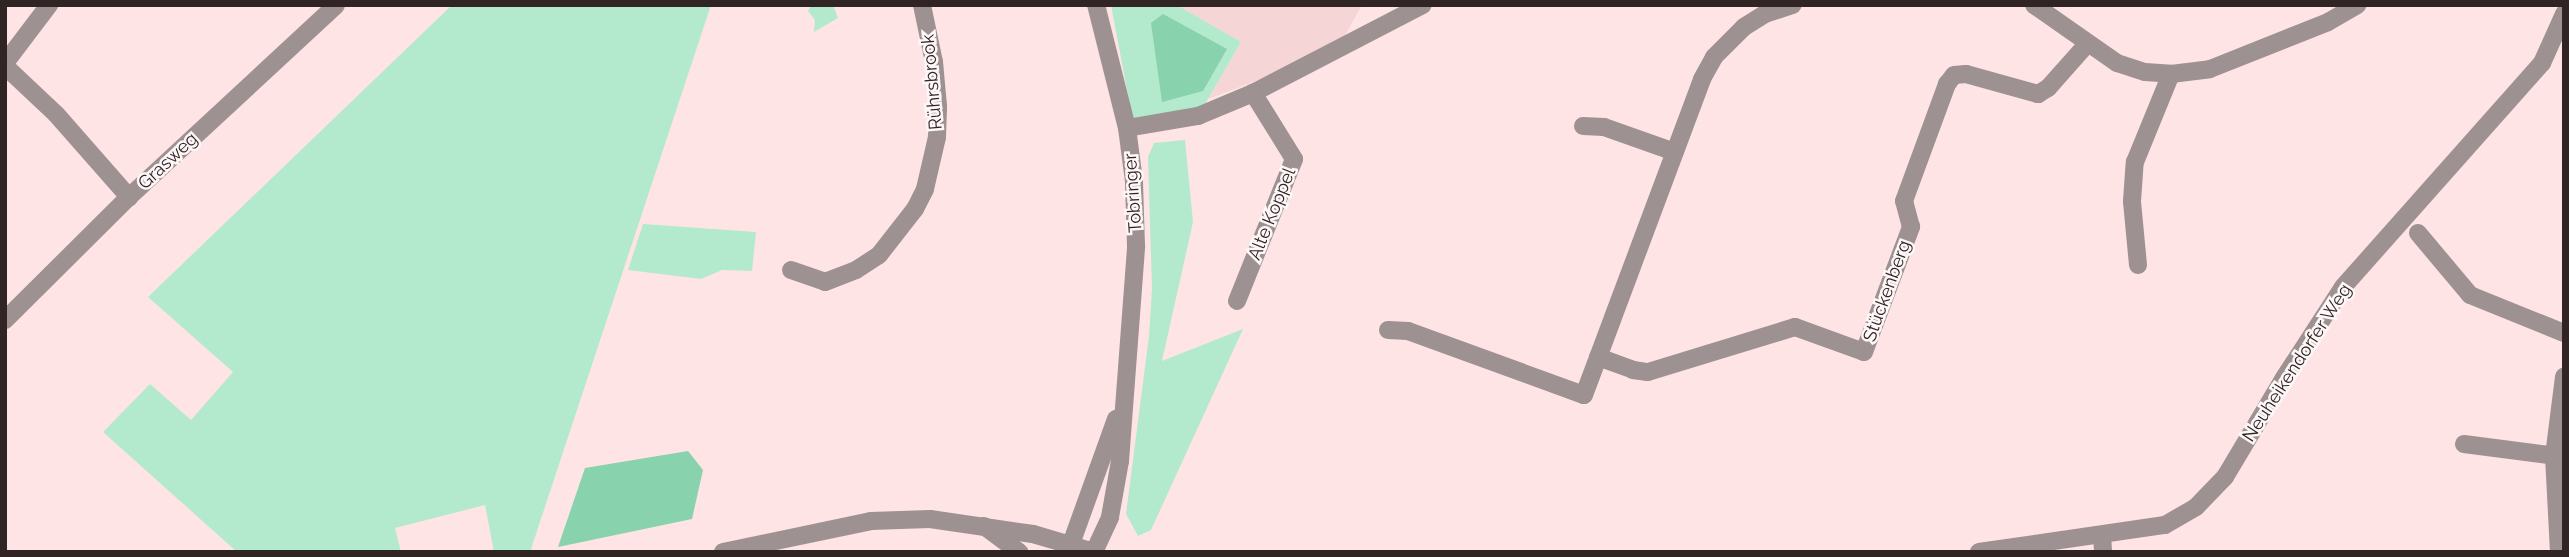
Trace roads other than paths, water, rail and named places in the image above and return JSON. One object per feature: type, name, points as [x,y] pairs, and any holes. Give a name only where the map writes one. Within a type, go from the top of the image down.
[{"type":"street","points":[[49,5],[5,64],[56,114],[129,197]]},
{"type":"street","name":"Grasweg","points":[[5,320],[129,197],[336,5]]},
{"type":"street","name":"Rührsbrook","points":[[791,270],[825,282],[856,270],[879,255],[915,209],[925,189],[936,147],[938,106],[934,62],[922,5]]},
{"type":"street","name":"Tobringer","points":[[1094,552],[1110,517],[1120,461],[1136,246],[1134,181],[1127,128],[1096,5]]},
{"type":"street","points":[[1127,128],[1198,116],[1253,93],[1423,5]]},
{"type":"street","points":[[1388,330],[1408,331],[1584,395],[1702,79],[1720,49],[1754,20],[1793,5]]},
{"type":"street","points":[[2034,5],[2117,63],[2145,72],[2171,74],[2220,66],[2328,22],[2357,5]]},
{"type":"street","name":"Neuheikendorfer Weg","points":[[1979,552],[2102,544],[2165,525],[2196,507],[2225,477],[2277,389],[2343,287],[2542,63],[2564,14]]},
{"type":"street","name":"Stückenberg","points":[[1598,357],[1633,370],[1648,372],[1795,327],[1864,352],[1911,227],[1904,201],[1947,84],[1954,75],[1966,74],[2039,94],[2048,88],[2087,44]]},
{"type":"street","points":[[2138,265],[2132,201],[2135,162],[2171,74]]},
{"type":"street","name":"Alte Koppel","points":[[1237,301],[1294,159],[1253,93]]},
{"type":"street","points":[[1583,126],[1604,127],[1675,152]]},
{"type":"street","points":[[2418,233],[2470,295],[2564,333]]},
{"type":"street","points":[[2559,552],[2559,456],[2564,377]]},
{"type":"street","name":"Tobringer","points":[[1069,548],[1101,466],[1126,385]]},
{"type":"street","points":[[2464,444],[2559,456]]},
{"type":"street","points":[[723,552],[870,521],[930,519],[981,524],[1069,548],[1094,552]]},
{"type":"street","points":[[981,524],[1019,552]]}]
